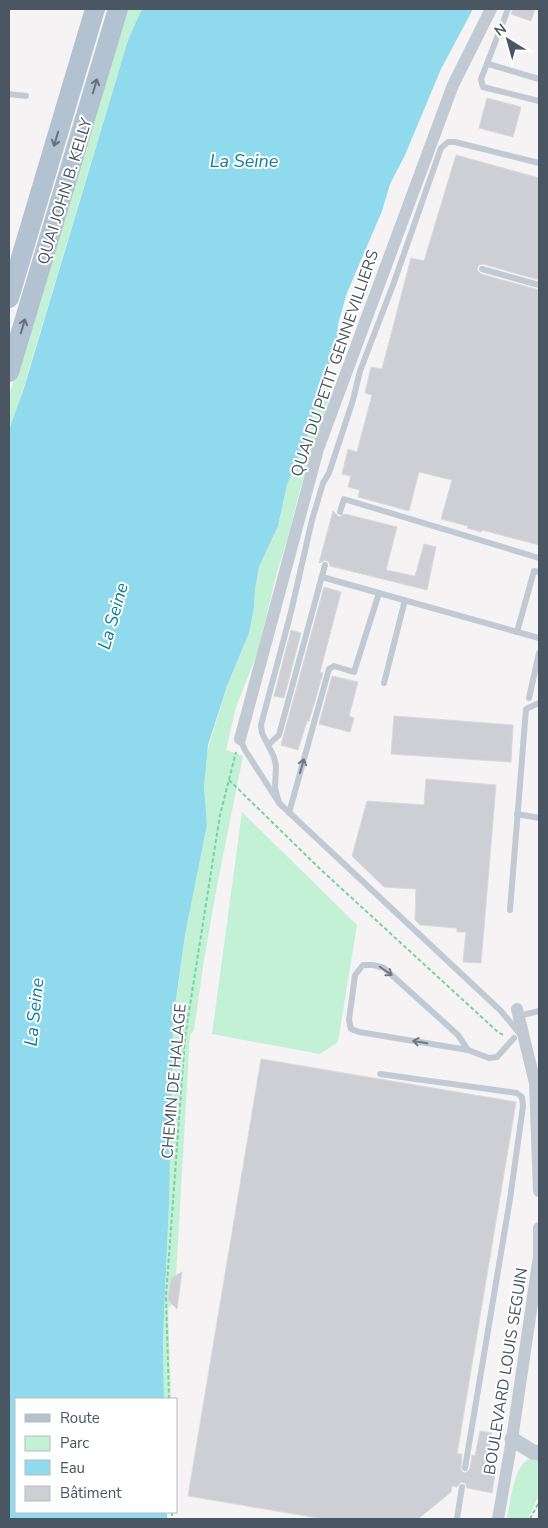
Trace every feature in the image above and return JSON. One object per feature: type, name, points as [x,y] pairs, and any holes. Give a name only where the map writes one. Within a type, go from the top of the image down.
[{"type":"main road","name":"QUAI JOHN B. KELLY","points":[[9,298],[95,9]]},
{"type":"main road","name":"QUAI JOHN B. KELLY","points":[[9,372],[118,9]]},
{"type":"street","name":"QUAI DU PETIT GENNEVILLIERS","points":[[240,739],[318,449],[453,85],[491,9]]},
{"type":"street","points":[[518,1012],[519,1040],[535,1083],[539,1191]]},
{"type":"street","name":"BOULEVARD LOUIS SEGUIN","points":[[498,1519],[539,1256],[539,1228]]},
{"type":"street","points":[[512,1438],[533,1452],[539,1453]]},
{"type":"lane","points":[[508,9],[481,79],[483,87],[539,101]]},
{"type":"lane","points":[[488,64],[539,79]]},
{"type":"lane","points":[[9,94],[26,96]]},
{"type":"lane","points":[[279,803],[275,788],[276,766],[273,752],[262,733],[261,725],[320,492],[329,473],[353,400],[360,371],[393,285],[441,148],[448,142],[455,142],[539,163]]},
{"type":"lane","points":[[482,270],[539,285]]},
{"type":"lane","points":[[340,512],[344,499],[539,558]]},
{"type":"lane","points":[[269,744],[279,735],[326,565]]},
{"type":"lane","points":[[517,632],[534,571],[539,572]]},
{"type":"lane","points":[[322,577],[539,638]]},
{"type":"lane","points":[[289,813],[329,669],[334,666],[354,672],[379,593]]},
{"type":"lane","points":[[384,683],[405,600]]},
{"type":"lane","points":[[530,698],[539,653]]},
{"type":"lane","points":[[510,910],[526,709],[539,703]]},
{"type":"lane","points":[[240,739],[279,803],[501,1011],[519,1040],[497,1057],[489,1058],[468,1050],[359,1032],[351,1029],[348,1020],[355,975],[363,965],[373,965],[384,968],[458,1035],[468,1050]]},
{"type":"lane","points":[[517,814],[539,818]]},
{"type":"lane","points":[[518,1012],[539,1011]]},
{"type":"lane","points":[[380,1074],[517,1093],[522,1098],[523,1106],[510,1198],[465,1468]]},
{"type":"lane","points":[[456,1519],[462,1487]]},
{"type":"path","name":"CHEMIN DE HALAGE","points":[[169,1398],[166,1297],[185,1036],[220,815],[240,739]]},
{"type":"path","points":[[228,780],[318,867],[499,1033],[519,1040]]},
{"type":"path","points":[[530,1519],[539,1502]]},
{"type":"green space","points":[[126,9],[143,9],[128,40],[17,409],[9,430],[9,396]]},
{"type":"green space","points":[[332,385],[324,419],[299,493],[257,654],[236,707],[226,750],[243,756],[217,886],[194,1030],[190,1035],[176,1275],[171,1278],[168,1300],[172,1304],[168,1309],[171,1398],[164,1398],[163,1338],[169,1204],[172,1030],[185,935],[207,825],[204,786],[206,755],[227,686],[249,633],[259,567],[278,526],[287,485],[307,437],[321,389]]},
{"type":"green space","points":[[242,812],[357,925],[338,1042],[320,1054],[212,1034]]},
{"type":"green space","points":[[531,1458],[539,1458],[539,1495],[528,1519],[507,1519],[517,1475],[520,1468]]},
{"type":"water","name":"La Seine","points":[[142,9],[473,9],[441,69],[405,155],[390,184],[382,211],[347,293],[338,324],[337,340],[307,437],[287,485],[278,526],[259,567],[249,633],[227,686],[208,745],[204,786],[207,825],[185,935],[173,1021],[169,1204],[163,1338],[164,1398],[15,1398],[15,1513],[167,1513],[167,1519],[9,1519],[9,430],[23,391],[128,40]]},
{"type":"building","points":[[513,9],[535,9],[531,21],[511,14]]},
{"type":"building","points":[[487,98],[521,107],[513,137],[479,128]]},
{"type":"building","points":[[456,155],[539,178],[539,280],[483,264],[479,265],[477,270],[481,274],[539,290],[539,545],[482,530],[481,532],[467,528],[468,526],[441,519],[452,480],[419,472],[409,511],[358,497],[360,490],[348,487],[351,476],[342,474],[348,449],[357,452],[372,395],[365,393],[371,367],[382,369],[411,258],[424,261]]},
{"type":"building","points":[[333,511],[339,517],[345,514],[397,527],[386,570],[415,576],[424,544],[436,547],[427,590],[330,566],[326,560],[319,563]]},
{"type":"building","points":[[324,587],[341,592],[320,672],[323,673],[309,721],[307,721],[298,750],[281,745]]},
{"type":"building","points":[[291,630],[301,633],[284,698],[274,696]]},
{"type":"building","points":[[332,676],[358,682],[349,716],[354,718],[350,732],[319,724]]},
{"type":"building","points":[[394,716],[513,725],[511,762],[391,754]]},
{"type":"building","points":[[426,779],[496,785],[481,963],[463,962],[466,932],[457,932],[457,928],[420,925],[415,920],[416,889],[384,887],[352,856],[367,801],[424,805]]},
{"type":"building","points":[[261,1059],[516,1102],[457,1454],[462,1454],[461,1470],[464,1473],[467,1472],[470,1469],[472,1455],[475,1456],[480,1431],[492,1433],[485,1472],[495,1473],[492,1493],[467,1488],[465,1483],[461,1482],[457,1487],[452,1486],[451,1492],[418,1519],[324,1519],[188,1496]]},
{"type":"building","points":[[182,1272],[177,1309],[168,1300],[171,1278]]}]
